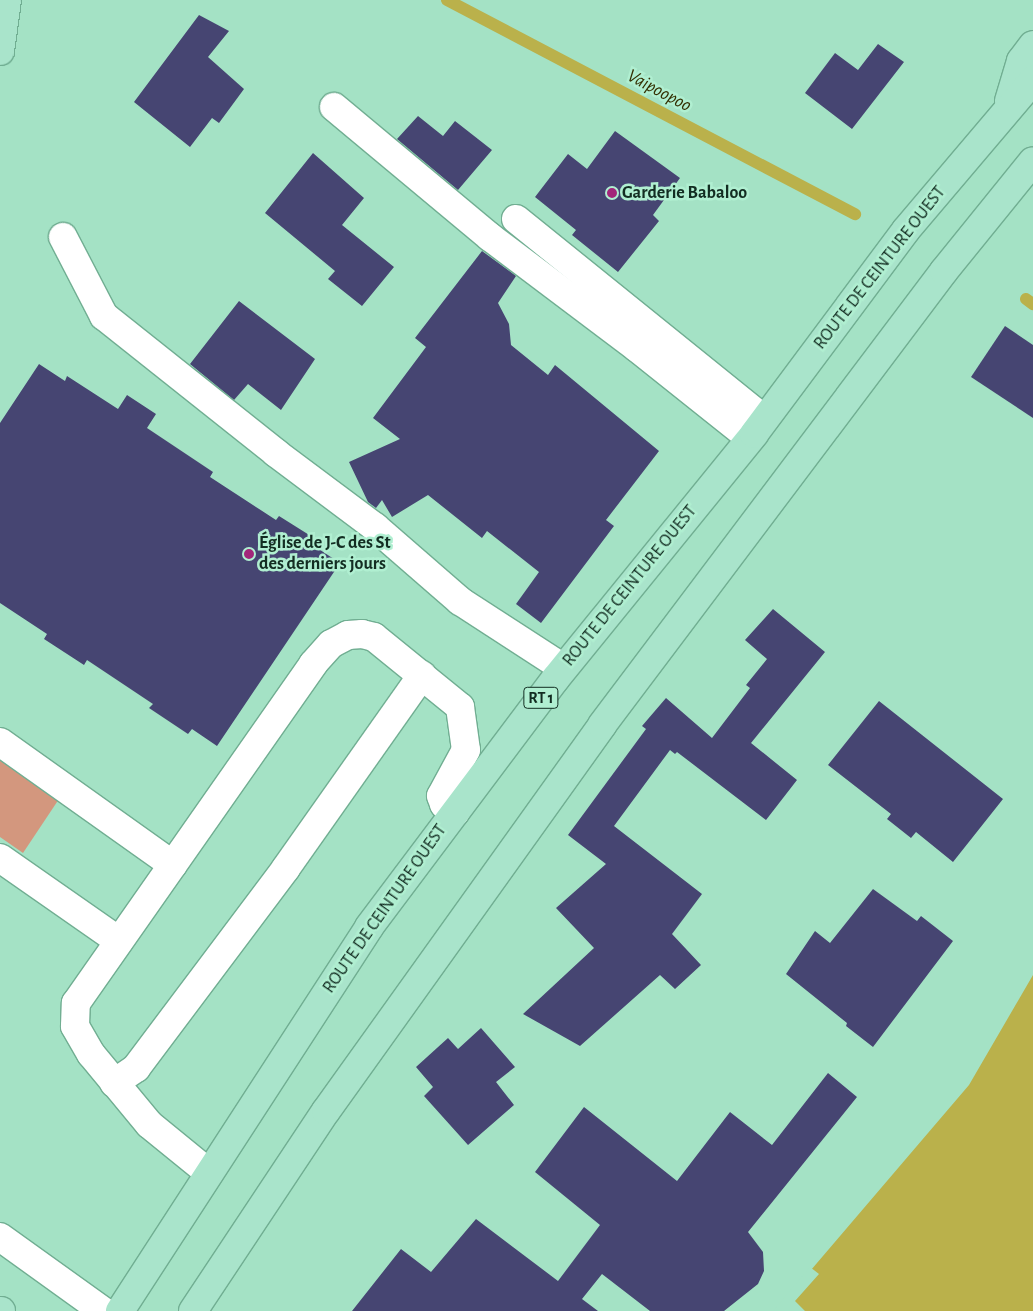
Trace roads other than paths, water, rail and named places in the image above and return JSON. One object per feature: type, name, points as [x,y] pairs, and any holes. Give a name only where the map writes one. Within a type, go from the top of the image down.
[{"type":"main road","points":[[0,51],[7,0]]},
{"type":"main road","points":[[1004,116],[1021,61],[1033,45]]},
{"type":"main road","name":"ROUTE DE CEINTURE OUEST","points":[[120,1311],[369,927],[564,668],[757,428],[906,230],[1033,80]]},
{"type":"main road","points":[[193,1311],[326,1111],[602,725],[944,271],[1032,163]]},
{"type":"lane","points":[[334,107],[490,237],[636,347],[757,428]]},
{"type":"lane","points":[[516,220],[757,428]]},
{"type":"lane","points":[[63,237],[104,316],[276,453],[375,527],[460,600],[564,668]]},
{"type":"lane","points":[[208,1174],[150,1124],[91,1054],[75,1026],[76,1004],[313,664],[331,644],[348,635],[362,634],[374,637],[460,707],[466,750],[441,796],[444,804],[455,812]]},
{"type":"lane","points":[[114,1083],[136,1068],[286,868],[422,675]]},
{"type":"lane","points":[[0,742],[172,866]]},
{"type":"lane","points":[[0,858],[119,941]]},
{"type":"lane","points":[[0,1237],[103,1311]]},
{"type":"waterway","name":"Vaipoopoo","points":[[447,0],[855,214]]},
{"type":"waterway","name":"Vaipoopoo","points":[[1026,299],[1033,304]]},
{"type":"place","name":"Garderie Babaloo","points":[[612,193]]},
{"type":"place","name":"Église de J-C des St des derniers jours","points":[[249,554]]}]
